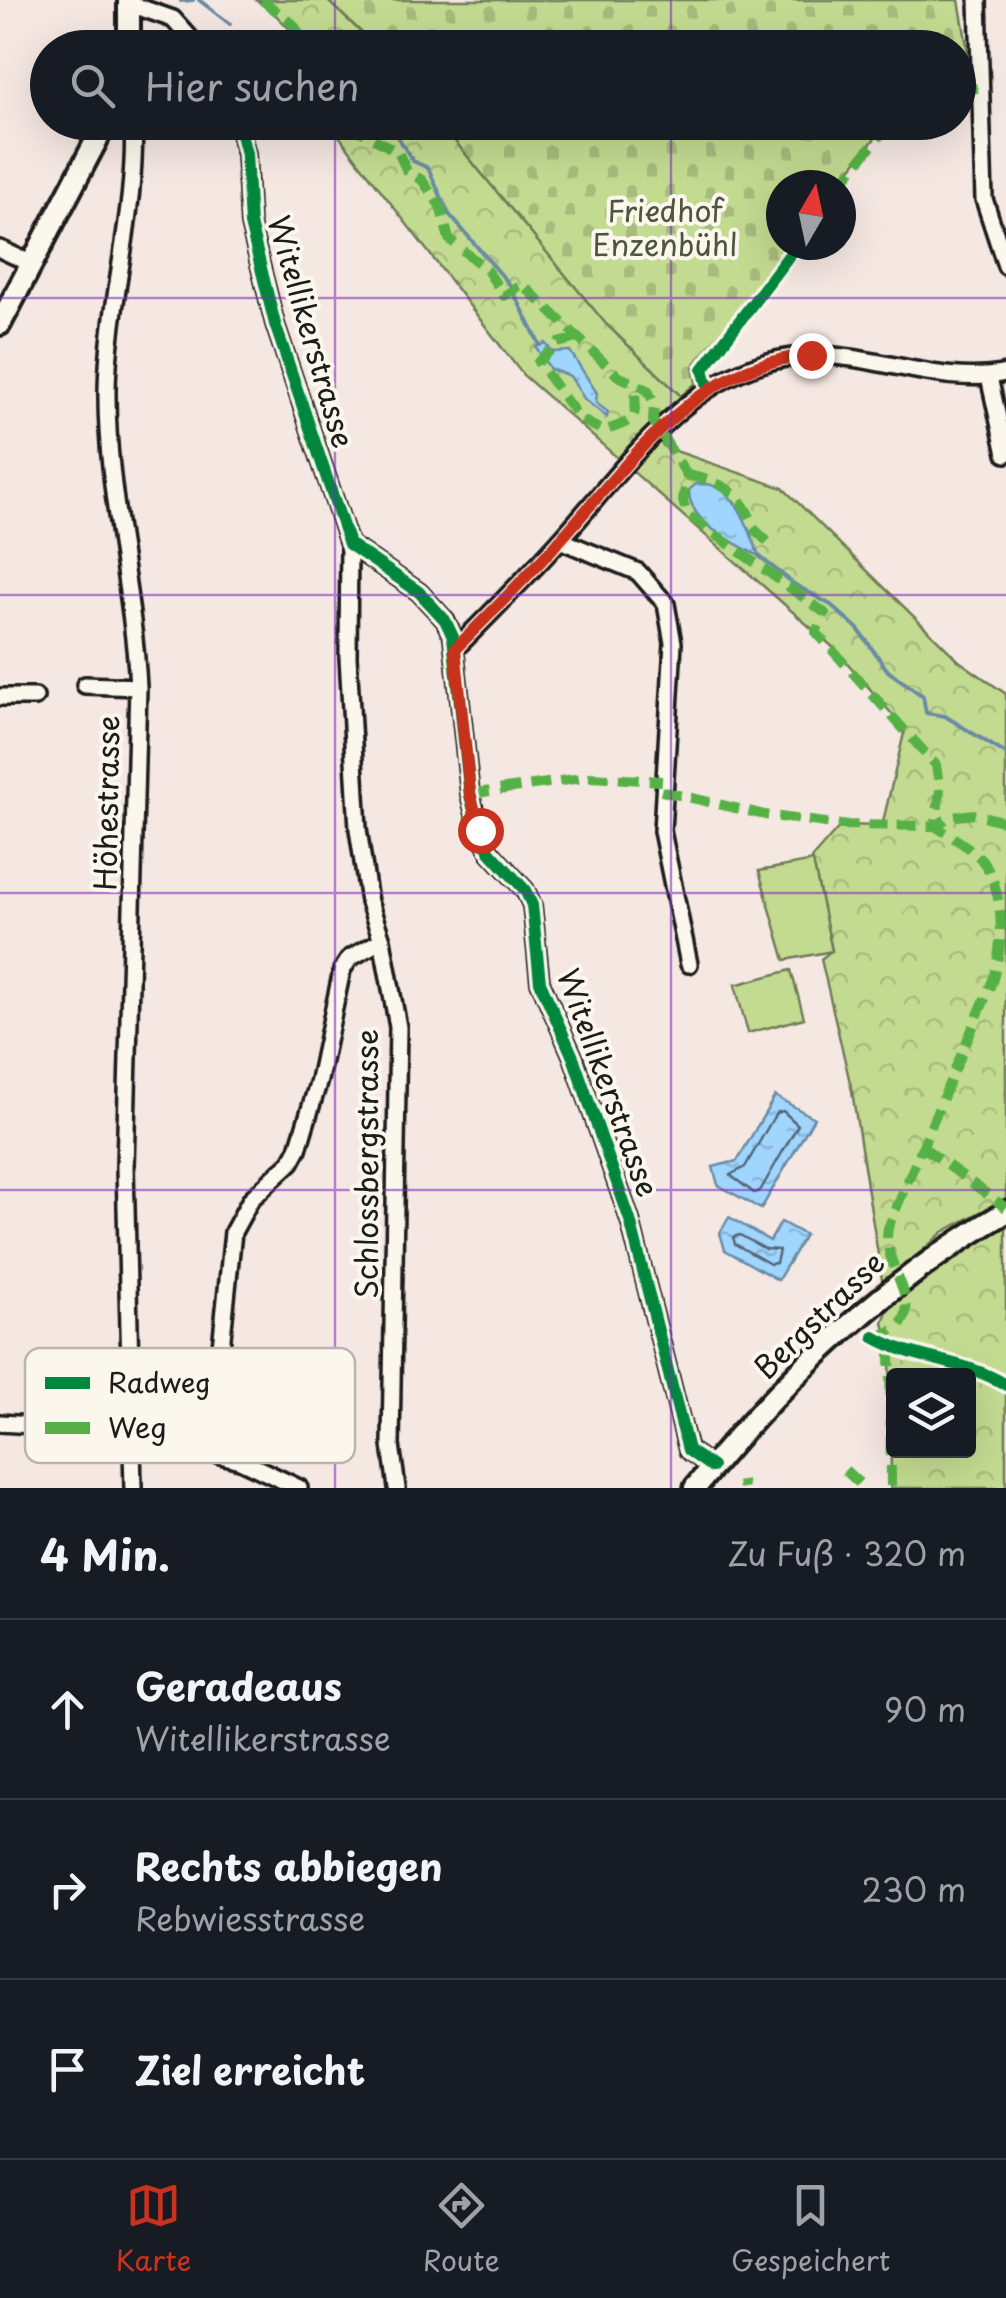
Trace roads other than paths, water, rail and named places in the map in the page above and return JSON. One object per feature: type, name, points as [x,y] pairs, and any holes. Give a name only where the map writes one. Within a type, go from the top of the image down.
[{"type":"main road","points":[[129,30],[130,2]]},
{"type":"main road","points":[[0,324],[97,140]]},
{"type":"main road","name":"Bergstrasse","points":[[695,1488],[864,1308],[931,1257],[1006,1212]]},
{"type":"street","points":[[978,0],[984,199],[1006,266]]},
{"type":"street","points":[[130,2],[172,18],[183,30]]},
{"type":"street","name":"Höhestrasse","points":[[127,1348],[125,1167],[138,687],[134,616],[109,449],[107,388],[132,140]]},
{"type":"street","name":"Witellikerstrasse","points":[[242,140],[250,224],[275,324],[349,544],[434,606],[445,620],[455,649],[470,794],[480,830],[490,852],[525,890],[532,905],[540,982],[573,1058],[630,1220],[688,1450],[712,1467]]},
{"type":"street","points":[[0,249],[32,264]]},
{"type":"street","points":[[455,649],[560,540],[657,430],[708,387],[756,364],[828,355],[945,374],[998,375],[1006,454]]},
{"type":"street","points":[[560,540],[638,572],[666,604],[672,643],[662,831],[690,964]]},
{"type":"street","name":"Schlossbergstrasse","points":[[349,544],[348,658],[358,829],[368,902],[382,940],[398,1027],[391,1444],[397,1488]]},
{"type":"street","points":[[85,684],[138,687]]},
{"type":"street","points":[[0,697],[36,697]]},
{"type":"street","points":[[219,1348],[233,1232],[250,1199],[291,1162],[298,1149],[319,1080],[342,970],[350,958],[382,940]]},
{"type":"street","points":[[0,1423],[25,1425]]},
{"type":"street","name":"Höhestrasse","points":[[131,1463],[133,1488]]},
{"type":"street","points":[[246,1463],[300,1488]]},
{"type":"water","points":[[545,343],[553,352],[570,351],[597,393],[596,403],[608,412],[607,417],[585,400],[570,376],[550,369],[536,347]]},
{"type":"water","points":[[696,484],[721,489],[730,497],[745,520],[759,556],[704,522],[691,502],[689,490]]},
{"type":"water","points":[[775,1096],[814,1118],[761,1209],[718,1185],[713,1167],[737,1161]]},
{"type":"water","points":[[729,1217],[770,1241],[781,1222],[805,1235],[778,1280],[725,1250],[720,1233]]},
{"type":"waterway","points":[[181,1],[193,0]]},
{"type":"waterway","points":[[199,0],[230,24]]},
{"type":"waterway","points":[[400,140],[413,161],[428,168],[449,214],[510,285],[540,345]]},
{"type":"waterway","points":[[759,556],[794,584],[831,605],[858,629],[888,671],[923,696],[926,713],[945,716],[1006,754]]},
{"type":"park label","name":"Friedhof Enzenbühl","points":[[665,229]]}]
